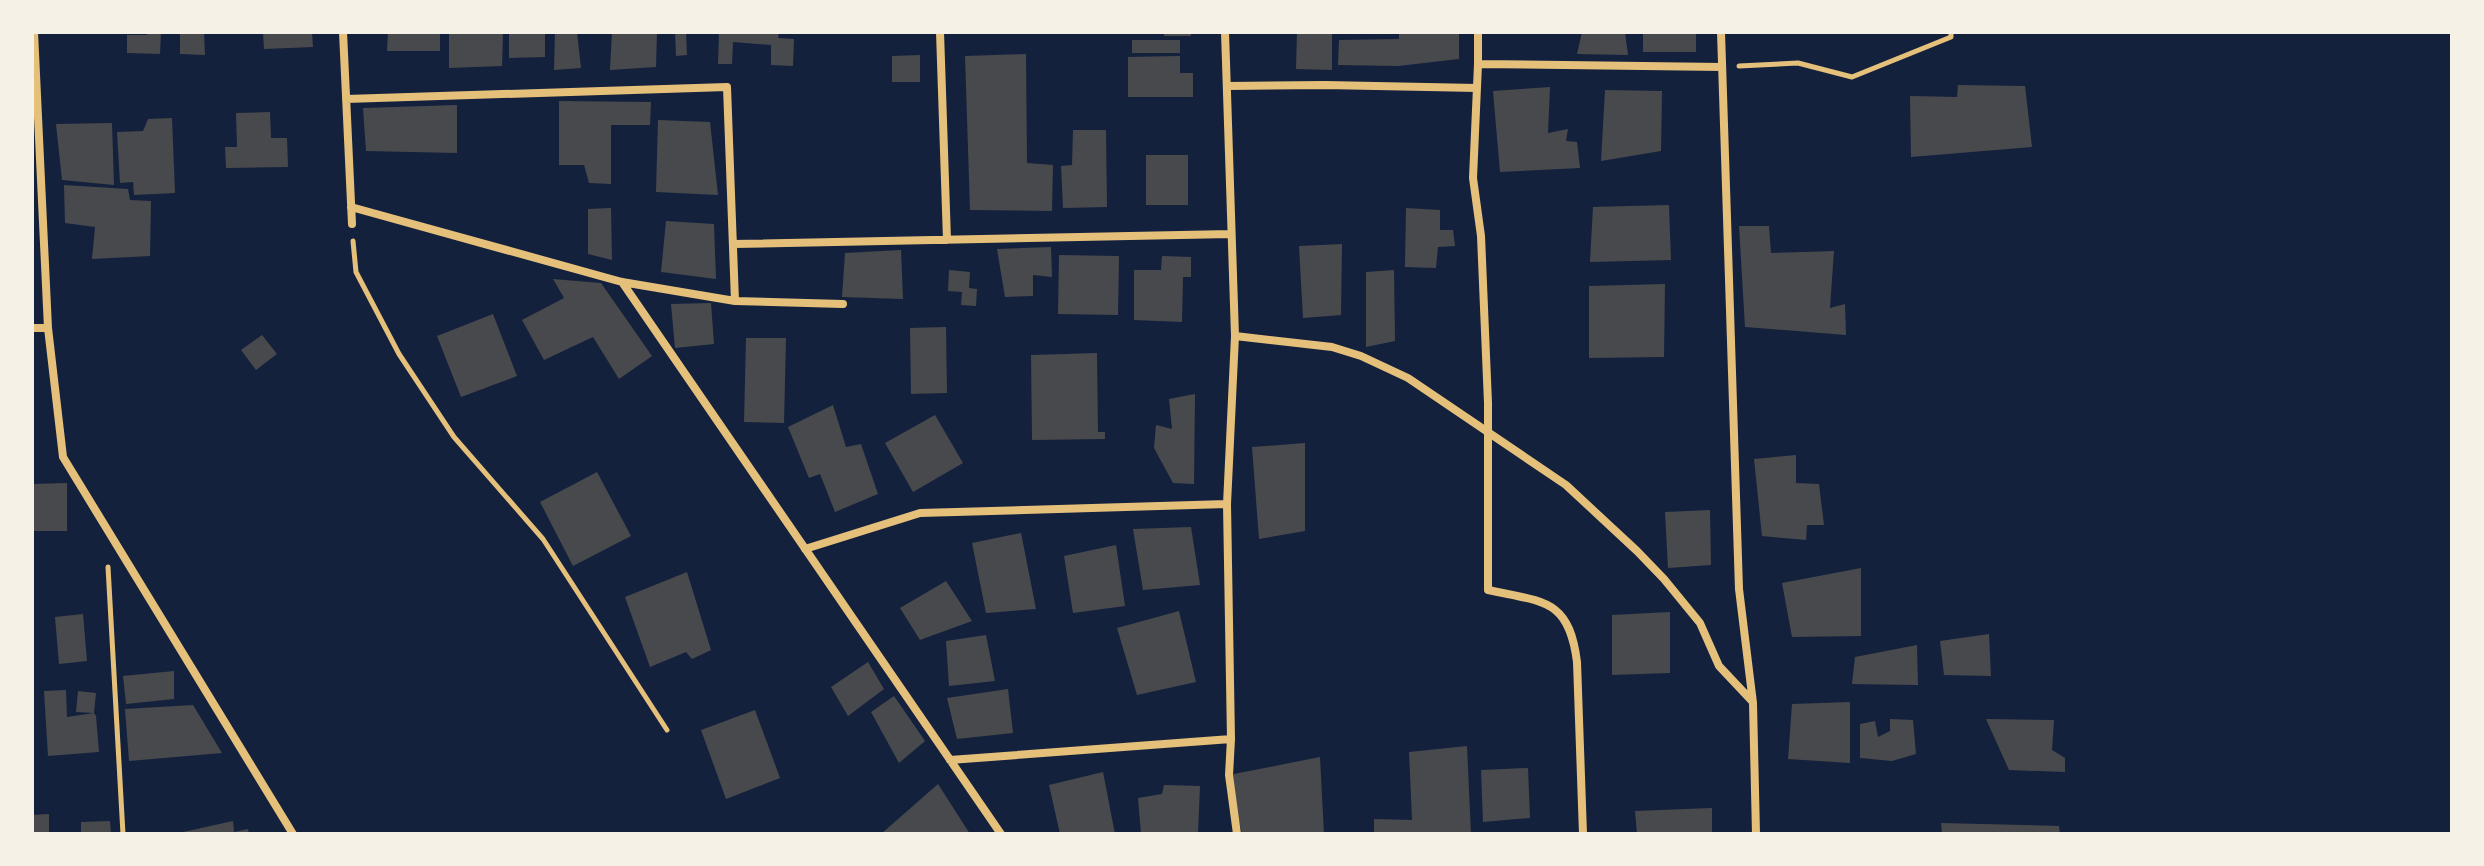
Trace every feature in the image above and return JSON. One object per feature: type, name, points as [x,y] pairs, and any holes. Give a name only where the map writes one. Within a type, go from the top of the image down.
[{"type":"street","points":[[34,32],[48,328],[63,457],[293,834]]},
{"type":"street","points":[[343,32],[352,224]]},
{"type":"street","points":[[940,32],[947,240]]},
{"type":"street","points":[[1225,32],[1235,336],[1227,504],[1229,775],[1237,834]]},
{"type":"street","points":[[1478,32],[1473,178],[1481,236],[1488,433],[1488,590],[1542,602],[1560,612],[1573,635],[1577,662],[1583,834]]},
{"type":"street","points":[[1721,32],[1739,589],[1753,703],[1756,834]]},
{"type":"street","points":[[1478,64],[1722,67]]},
{"type":"street","points":[[1227,86],[1477,88]]},
{"type":"street","points":[[346,99],[727,87],[735,301]]},
{"type":"street","points":[[351,207],[622,282],[735,301],[843,304]]},
{"type":"street","points":[[733,244],[1231,234]]},
{"type":"street","points":[[622,282],[1001,834]]},
{"type":"street","points":[[32,328],[48,328]]},
{"type":"street","points":[[1235,336],[1332,347],[1361,356],[1408,378],[1566,485],[1664,579],[1700,623],[1719,666],[1753,703]]},
{"type":"street","points":[[805,549],[920,513],[1227,504]]},
{"type":"street","points":[[950,760],[1231,739]]},
{"type":"path","points":[[1722,67],[1798,63],[1852,77],[1951,37],[1951,32]]},
{"type":"path","points":[[352,224],[356,272],[399,354],[454,437],[543,539],[667,730]]},
{"type":"path","points":[[105,526],[123,834]]},
{"type":"building","points":[[147,32],[161,32],[160,54],[127,53],[127,35],[147,35]]},
{"type":"building","points":[[180,32],[204,32],[205,55],[180,54]]},
{"type":"building","points":[[263,32],[312,32],[313,47],[264,49]]},
{"type":"building","points":[[388,32],[440,32],[440,51],[387,51]]},
{"type":"building","points":[[449,32],[503,32],[502,66],[449,68]]},
{"type":"building","points":[[509,32],[545,32],[545,57],[509,58]]},
{"type":"building","points":[[555,32],[577,32],[581,68],[554,70]]},
{"type":"building","points":[[612,32],[657,32],[656,67],[610,70]]},
{"type":"building","points":[[675,32],[686,32],[687,55],[676,56]]},
{"type":"building","points":[[719,32],[779,32],[778,38],[794,39],[793,66],[771,65],[771,45],[733,42],[732,64],[718,64]]},
{"type":"building","points":[[1164,32],[1191,32],[1191,36],[1164,36]]},
{"type":"building","points":[[1297,32],[1332,32],[1332,70],[1296,69]]},
{"type":"building","points":[[1399,32],[1459,32],[1459,59],[1398,66],[1338,65],[1339,40],[1399,39]]},
{"type":"building","points":[[1582,32],[1625,32],[1628,55],[1577,54]]},
{"type":"building","points":[[1643,32],[1696,32],[1696,52],[1643,52]]},
{"type":"building","points":[[1132,40],[1180,40],[1180,53],[1132,53]]},
{"type":"building","points":[[1026,54],[1027,163],[1053,165],[1052,211],[970,210],[965,56]]},
{"type":"building","points":[[920,55],[920,82],[892,82],[892,56]]},
{"type":"building","points":[[1180,56],[1180,73],[1193,73],[1193,97],[1128,97],[1128,57]]},
{"type":"building","points":[[1958,85],[2025,86],[2032,147],[1911,157],[1910,96],[1957,97]]},
{"type":"building","points":[[1550,87],[1548,133],[1568,129],[1566,141],[1577,142],[1580,168],[1500,172],[1493,91]]},
{"type":"building","points":[[1605,90],[1662,91],[1661,151],[1601,161]]},
{"type":"building","points":[[559,101],[651,102],[650,125],[611,125],[611,184],[589,183],[584,165],[559,165]]},
{"type":"building","points":[[457,105],[457,153],[366,151],[363,108]]},
{"type":"building","points":[[270,112],[271,138],[287,138],[288,167],[226,168],[225,147],[237,147],[236,113]]},
{"type":"building","points":[[172,118],[175,193],[134,195],[133,182],[120,183],[117,132],[143,131],[148,119]]},
{"type":"building","points":[[658,120],[710,122],[718,195],[656,192]]},
{"type":"building","points":[[112,123],[114,185],[62,180],[56,124]]},
{"type":"building","points":[[1073,130],[1106,130],[1107,207],[1063,208],[1061,166],[1072,165]]},
{"type":"building","points":[[1146,155],[1188,155],[1188,205],[1146,205]]},
{"type":"building","points":[[64,185],[128,189],[130,200],[151,201],[150,256],[92,259],[95,227],[65,223]]},
{"type":"building","points":[[1669,205],[1671,260],[1590,262],[1593,207]]},
{"type":"building","points":[[611,208],[612,260],[588,254],[588,209]]},
{"type":"building","points":[[1406,208],[1440,210],[1440,230],[1453,230],[1455,246],[1438,247],[1436,268],[1405,267]]},
{"type":"building","points":[[666,221],[714,224],[716,279],[661,272]]},
{"type":"building","points":[[1739,226],[1769,226],[1771,253],[1834,251],[1830,308],[1845,304],[1846,335],[1745,327]]},
{"type":"building","points":[[1342,244],[1341,315],[1303,318],[1299,246]]},
{"type":"building","points":[[1051,247],[1052,277],[1033,275],[1033,296],[1005,297],[997,249]]},
{"type":"building","points":[[901,250],[903,299],[842,297],[845,253]]},
{"type":"building","points":[[1059,255],[1119,256],[1118,315],[1058,314]]},
{"type":"building","points":[[1162,256],[1191,257],[1191,277],[1183,277],[1182,322],[1134,320],[1134,270],[1161,270]]},
{"type":"building","points":[[949,270],[970,272],[969,288],[977,289],[976,306],[961,305],[962,292],[948,291]]},
{"type":"building","points":[[1394,270],[1395,341],[1366,347],[1366,272]]},
{"type":"building","points":[[553,279],[601,283],[652,356],[619,379],[593,337],[544,360],[522,320],[564,298]]},
{"type":"building","points":[[1665,284],[1664,357],[1589,358],[1589,286]]},
{"type":"building","points":[[711,303],[714,344],[675,348],[671,304]]},
{"type":"building","points":[[493,314],[517,376],[461,397],[437,336]]},
{"type":"building","points":[[946,327],[947,393],[911,394],[910,328]]},
{"type":"building","points":[[262,335],[277,354],[256,370],[241,350]]},
{"type":"building","points":[[746,338],[786,338],[784,423],[744,422]]},
{"type":"building","points":[[1097,353],[1098,432],[1105,432],[1105,439],[1032,440],[1031,355]]},
{"type":"building","points":[[1195,394],[1194,484],[1173,483],[1154,448],[1156,425],[1172,429],[1169,399]]},
{"type":"building","points":[[833,405],[846,447],[861,444],[878,494],[835,512],[820,474],[809,478],[788,427]]},
{"type":"building","points":[[935,415],[963,463],[913,492],[885,443]]},
{"type":"building","points":[[1305,443],[1305,531],[1259,539],[1252,447]]},
{"type":"building","points":[[1796,455],[1796,483],[1819,484],[1824,525],[1807,525],[1806,540],[1762,536],[1754,459]]},
{"type":"building","points":[[597,472],[631,536],[573,566],[540,502]]},
{"type":"building","points":[[67,483],[67,531],[32,531],[32,484]]},
{"type":"building","points":[[1710,510],[1711,565],[1668,568],[1665,512]]},
{"type":"building","points":[[1191,527],[1200,585],[1143,590],[1133,529]]},
{"type":"building","points":[[1021,533],[1036,609],[986,613],[972,543]]},
{"type":"building","points":[[1116,545],[1125,606],[1073,613],[1064,556]]},
{"type":"building","points":[[1861,568],[1861,636],[1792,637],[1782,583]]},
{"type":"building","points":[[687,572],[711,650],[692,659],[686,652],[650,667],[625,597]]},
{"type":"building","points":[[946,581],[972,621],[920,640],[900,608]]},
{"type":"building","points":[[1179,611],[1196,682],[1137,695],[1117,628]]},
{"type":"building","points":[[1670,612],[1670,673],[1612,675],[1612,615]]},
{"type":"building","points":[[83,614],[87,661],[59,664],[55,617]]},
{"type":"building","points":[[1989,634],[1991,676],[1944,675],[1940,641]]},
{"type":"building","points":[[986,635],[995,681],[949,686],[946,641]]},
{"type":"building","points":[[1917,645],[1918,685],[1852,684],[1855,657]]},
{"type":"building","points":[[868,662],[884,689],[848,716],[831,687]]},
{"type":"building","points":[[174,671],[174,699],[126,704],[123,676]]},
{"type":"building","points":[[1008,689],[1013,733],[957,739],[947,698]]},
{"type":"building","points":[[66,690],[67,717],[94,713],[96,716],[99,752],[48,756],[44,691]]},
{"type":"building","points":[[78,691],[96,693],[94,713],[76,712]]},
{"type":"building","points":[[894,696],[925,741],[899,763],[871,712]]},
{"type":"building","points":[[1850,702],[1850,763],[1788,759],[1792,704]]},
{"type":"building","points":[[193,705],[222,753],[129,761],[125,709]]},
{"type":"building","points":[[755,710],[780,778],[726,799],[701,730]]},
{"type":"building","points":[[1890,719],[1913,720],[1916,754],[1892,761],[1860,758],[1860,724],[1875,721],[1878,737],[1890,731]]},
{"type":"building","points":[[1986,719],[2054,720],[2052,750],[2065,758],[2065,772],[2009,770]]},
{"type":"building","points":[[1467,746],[1471,834],[1374,834],[1374,819],[1412,820],[1409,752]]},
{"type":"building","points":[[1320,757],[1324,834],[1242,834],[1229,775]]},
{"type":"building","points":[[1528,768],[1530,818],[1483,822],[1481,770]]},
{"type":"building","points":[[1103,772],[1115,834],[1060,834],[1049,785]]},
{"type":"building","points":[[938,784],[970,834],[881,834]]},
{"type":"building","points":[[1164,785],[1200,786],[1198,834],[1141,834],[1138,798],[1162,794]]},
{"type":"building","points":[[1712,808],[1712,834],[1637,834],[1635,811]]},
{"type":"building","points":[[49,814],[49,834],[32,834],[32,815]]},
{"type":"building","points":[[110,821],[111,834],[81,834],[81,822]]},
{"type":"building","points":[[233,821],[234,832],[248,829],[249,834],[174,834]]},
{"type":"building","points":[[1941,823],[2059,826],[2060,834],[1942,834]]}]
